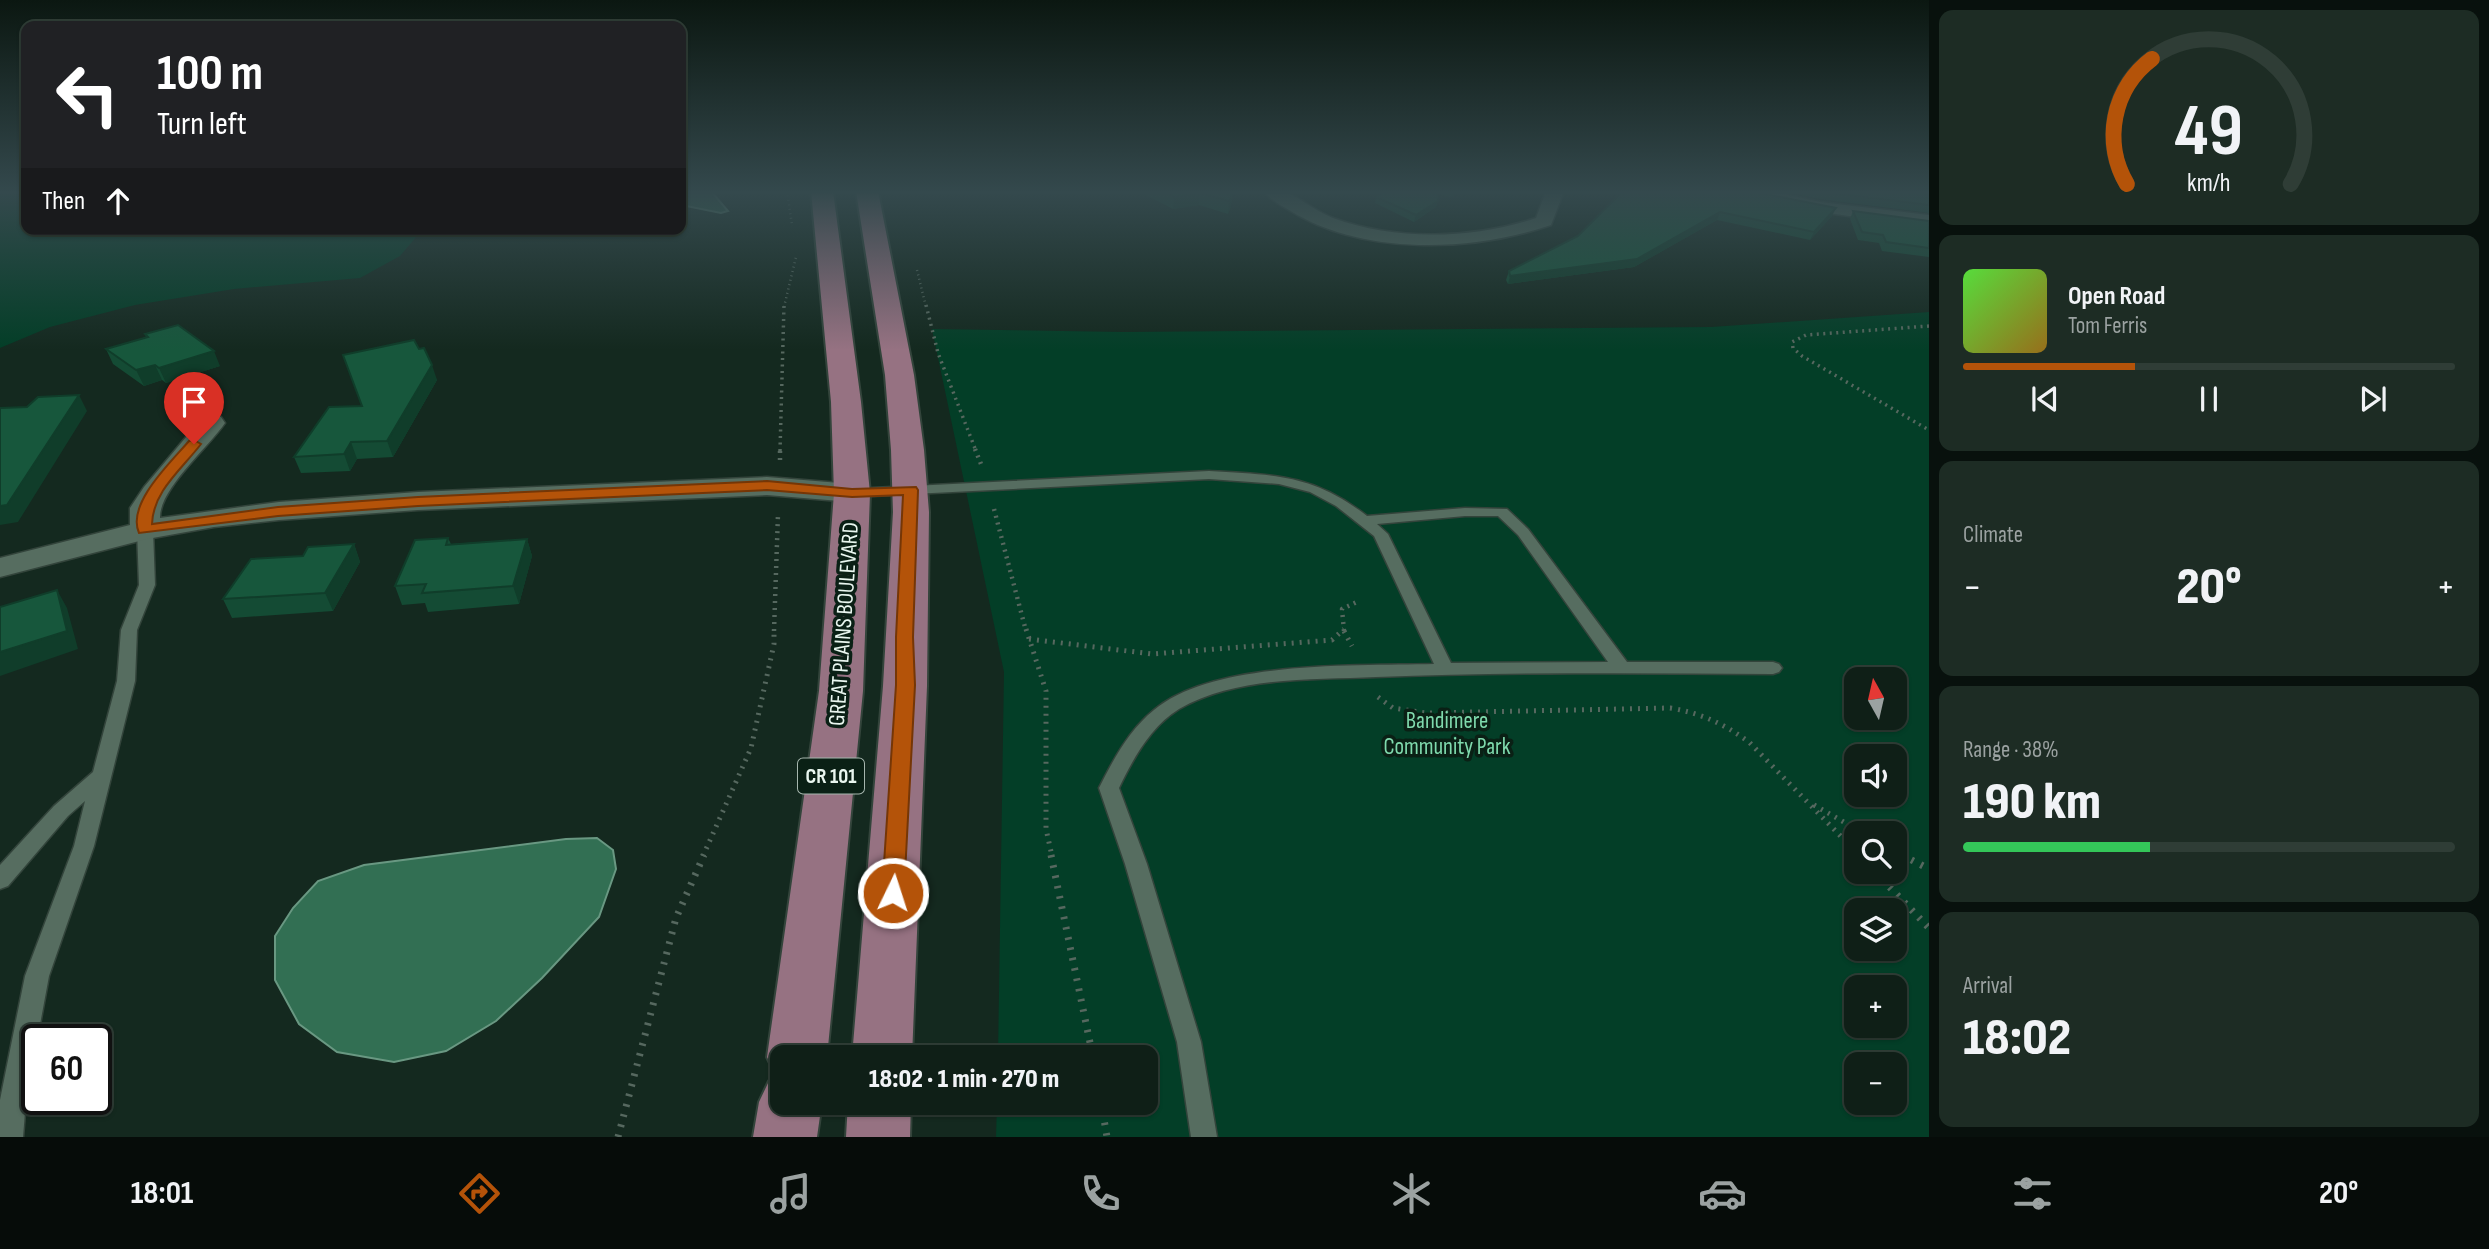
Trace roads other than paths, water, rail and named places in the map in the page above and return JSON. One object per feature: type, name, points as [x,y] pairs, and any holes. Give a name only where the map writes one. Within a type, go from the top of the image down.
[{"type":"main road","name":"GREAT PLAINS BOULEVARD","points":[[798,1045],[841,691],[852,493],[846,402],[828,244]]},
{"type":"main road","points":[[877,244],[904,395],[911,490],[904,637],[905,685],[883,1045]]},
{"type":"main road","points":[[785,1137],[789,1115]]},
{"type":"main road","points":[[878,1137],[879,1115]]},
{"type":"street","points":[[145,530],[145,508],[158,487],[212,423]]},
{"type":"street","points":[[0,568],[145,530],[214,518],[278,511],[418,501],[779,487],[852,493]]},
{"type":"lane","points":[[852,493],[1111,478],[1243,476],[1279,480],[1315,489],[1341,503],[1380,534],[1445,667]]},
{"type":"lane","points":[[1364,521],[1465,512],[1502,512],[1523,532],[1622,668]]},
{"type":"lane","points":[[10,1137],[13,1100],[37,976],[84,846],[126,681],[129,629],[147,585],[145,530]]},
{"type":"lane","points":[[1204,1137],[1189,1042],[1136,864],[1109,788],[1124,758],[1144,730],[1172,706],[1219,685],[1445,667],[1773,668]]},
{"type":"lane","points":[[0,880],[61,811],[102,775]]},
{"type":"park label","name":"Bandimere Community Park","points":[[1447,733]]}]
